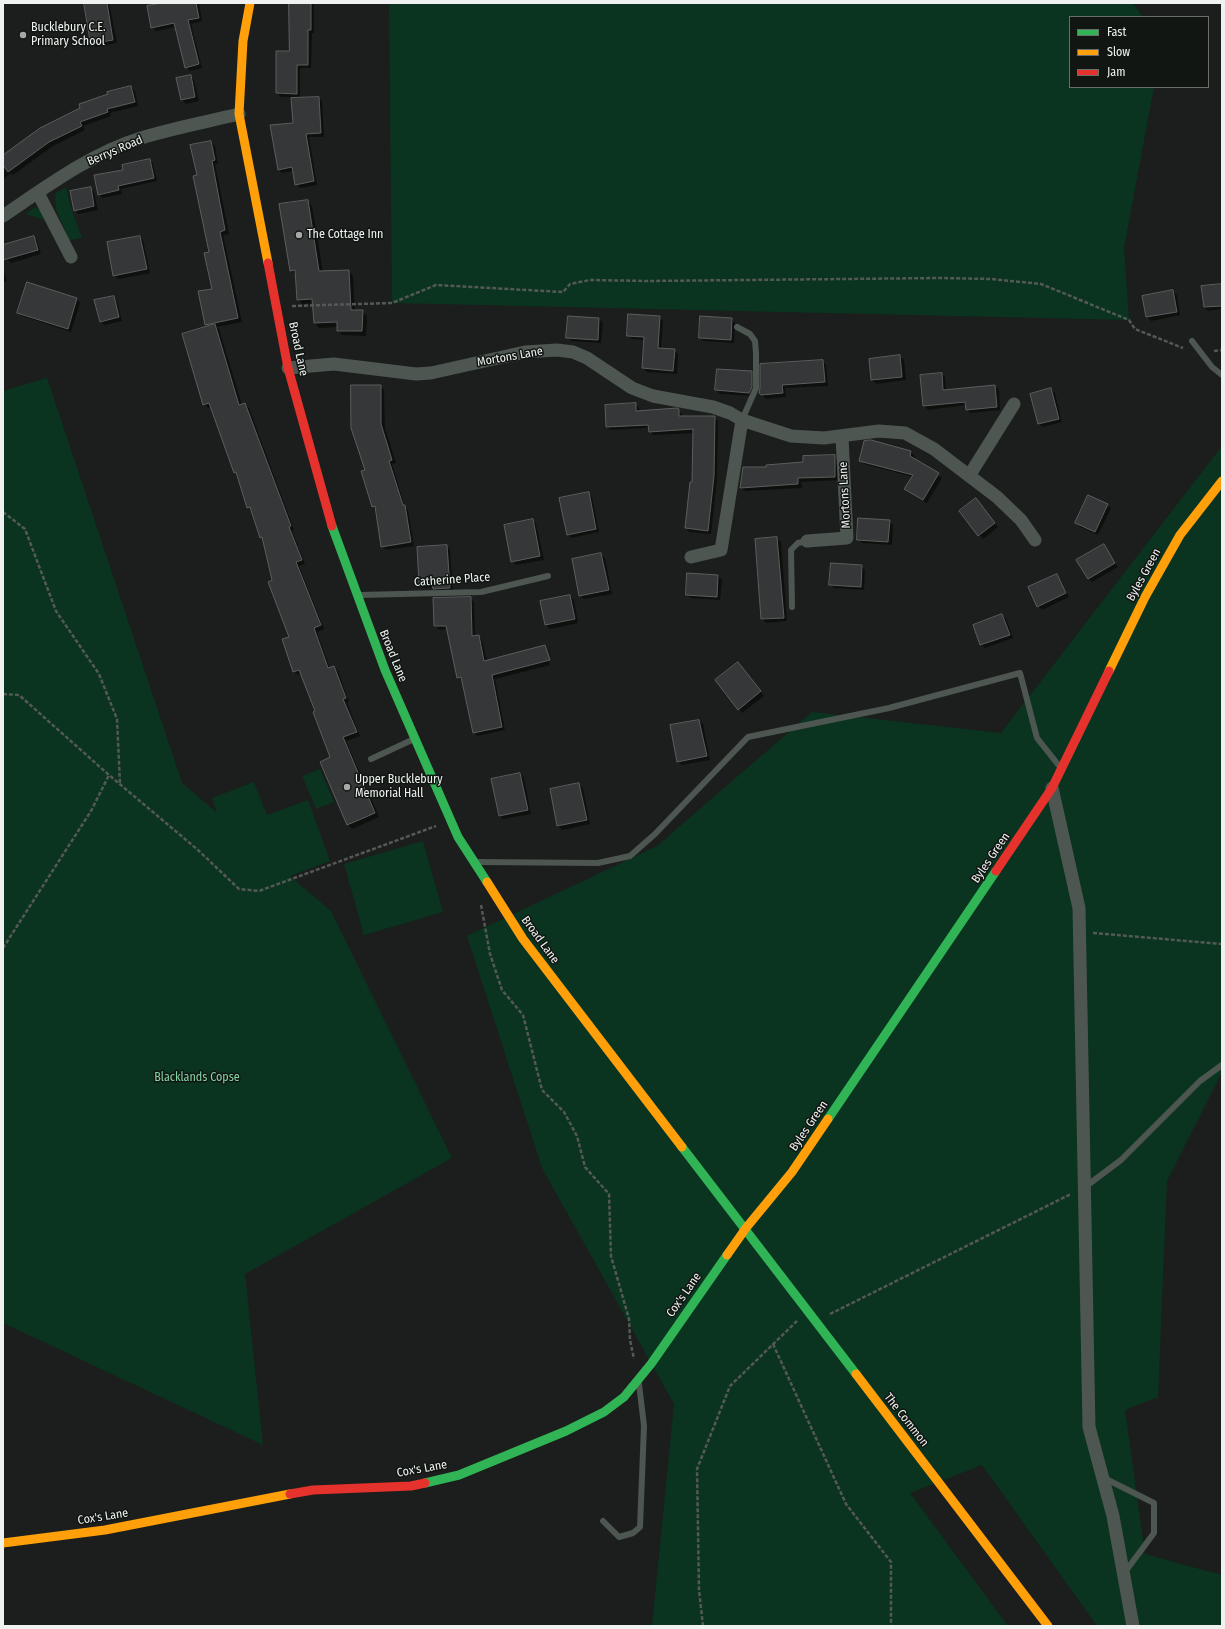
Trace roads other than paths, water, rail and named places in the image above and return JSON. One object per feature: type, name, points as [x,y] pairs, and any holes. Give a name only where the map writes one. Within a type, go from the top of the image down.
[{"type":"street","name":"Broad Lane","points":[[250,3],[243,41],[239,114],[288,368],[335,538],[385,670],[458,838],[473,862],[523,939],[746,1228]]},
{"type":"street","name":"Berrys Road","points":[[3,216],[81,165],[134,141],[239,114]]},
{"type":"street","points":[[38,193],[71,257]]},
{"type":"street","name":"Mortons Lane","points":[[288,368],[334,364],[416,374],[431,373],[525,352],[557,350],[573,352],[586,358],[632,388],[653,396],[706,405],[730,413],[742,420],[791,436],[824,438],[842,437],[879,430],[905,433],[934,449],[1009,506],[1035,540]]},
{"type":"street","points":[[969,476],[1014,404]]},
{"type":"street","points":[[691,557],[721,550],[742,420]]},
{"type":"street","name":"Mortons Lane","points":[[807,541],[847,538],[842,437]]},
{"type":"street","name":"Byles Green","points":[[746,1228],[792,1172],[1052,788],[1149,590],[1180,535],[1222,481]]},
{"type":"street","points":[[1052,788],[1079,908],[1089,1427],[1113,1516],[1133,1626]]},
{"type":"street","name":"The Common","points":[[746,1228],[807,1311],[1015,1580],[1048,1626]]},
{"type":"street","name":"Cox's Lane","points":[[3,1543],[105,1530],[252,1500],[313,1490],[411,1486],[459,1475],[566,1431],[604,1412],[624,1397],[639,1379],[746,1228]]},
{"type":"lane","points":[[738,327],[750,334],[755,341],[756,354],[756,388],[742,420]]},
{"type":"lane","points":[[1192,341],[1222,375]]},
{"type":"lane","points":[[792,607],[790,550],[798,543],[807,541]]},
{"type":"lane","name":"Catherine Place","points":[[357,596],[481,592],[548,576]]},
{"type":"lane","points":[[473,862],[598,864],[630,856],[660,829],[748,737],[889,708],[1020,673],[1037,738],[1061,768]]},
{"type":"lane","points":[[370,759],[415,738]]},
{"type":"lane","points":[[1084,1188],[1122,1160],[1200,1081],[1222,1065]]},
{"type":"lane","points":[[603,1521],[619,1537],[633,1533],[640,1527],[644,1426],[639,1379]]},
{"type":"lane","points":[[1102,1477],[1154,1503],[1154,1533],[1124,1573]]},
{"type":"place","name":"Bucklebury C.E. Primary School","points":[[23,35]]},
{"type":"place","name":"The Cottage Inn","points":[[299,235]]},
{"type":"place","name":"Upper Bucklebury Memorial Hall","points":[[347,787]]},
{"type":"park label","name":"Blacklands Copse","points":[[197,1078]]}]
